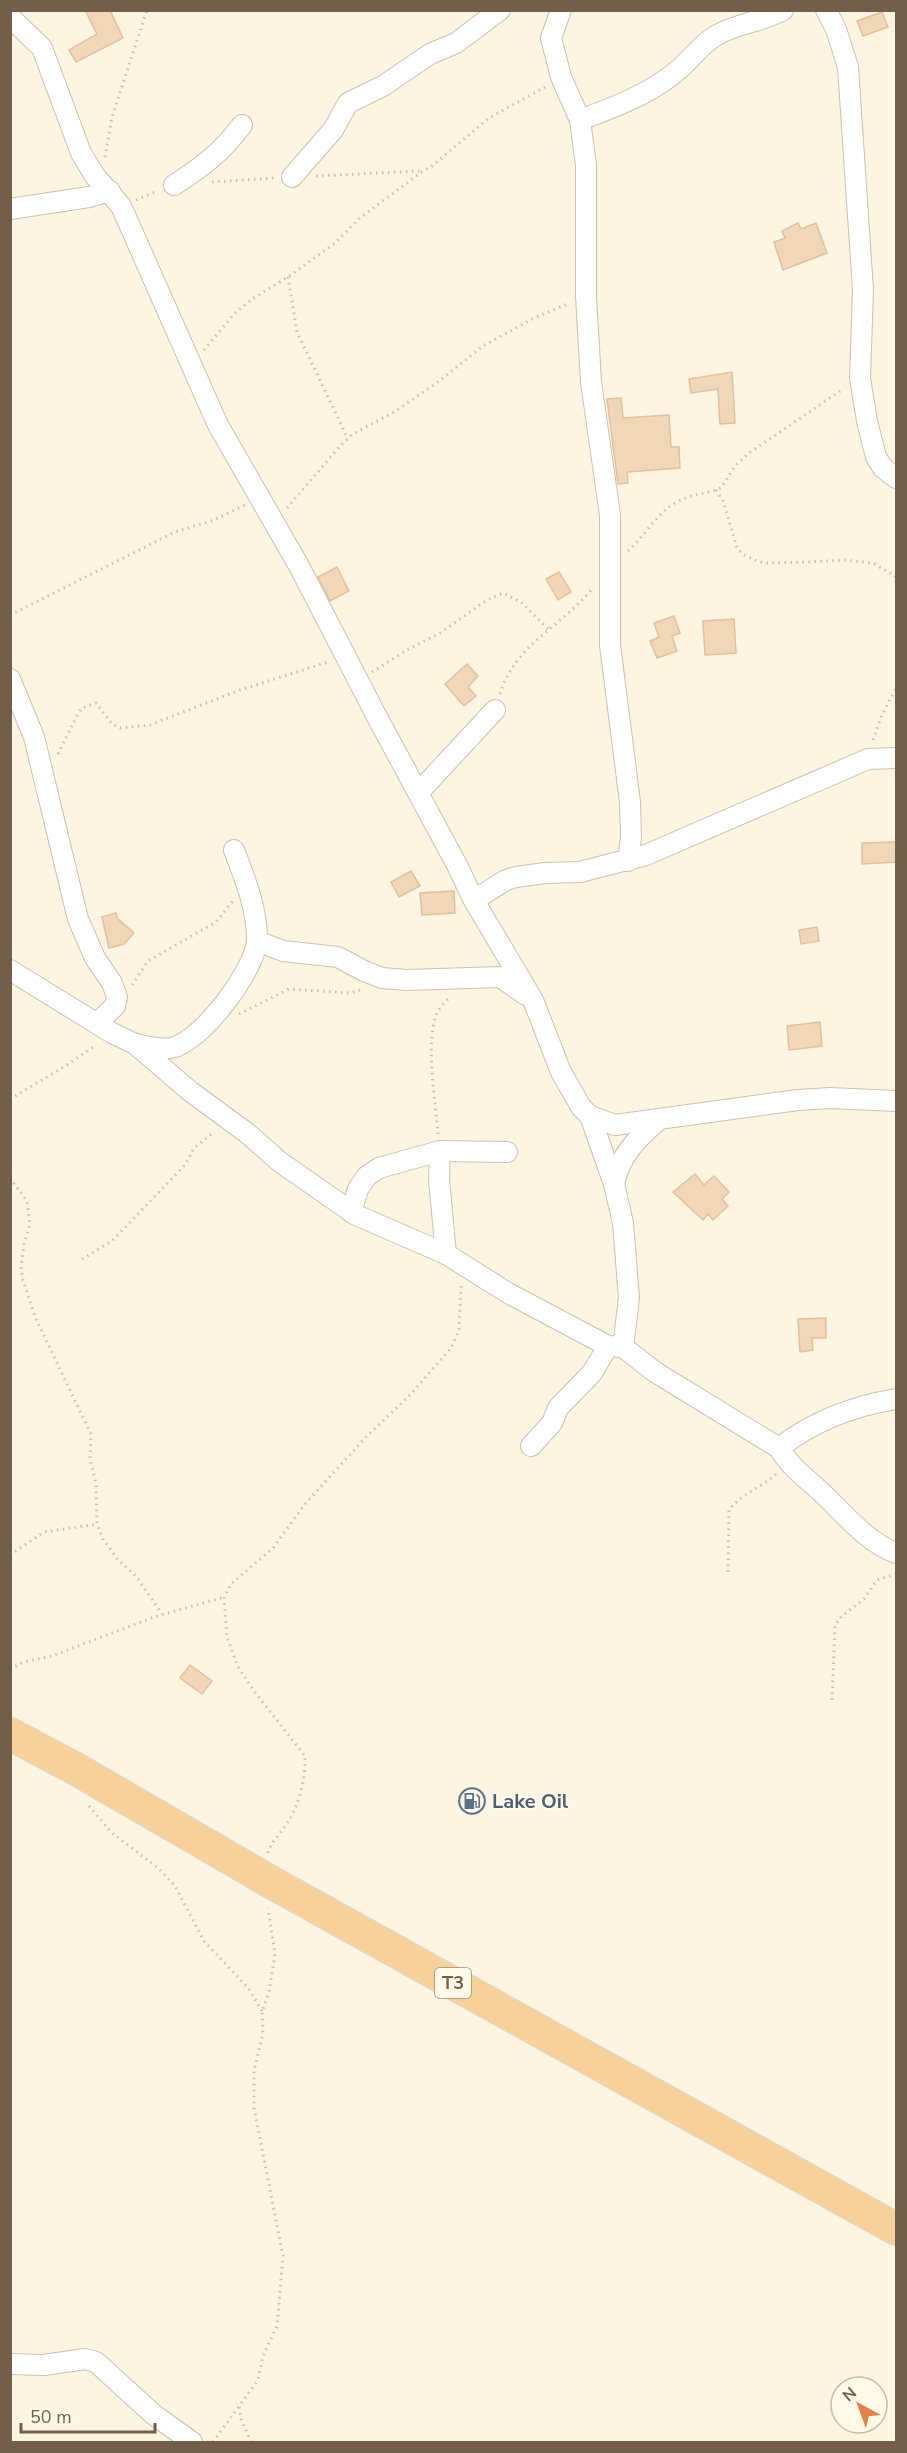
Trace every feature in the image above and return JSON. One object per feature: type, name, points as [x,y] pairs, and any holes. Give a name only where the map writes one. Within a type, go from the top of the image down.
[{"type":"highway","name":"T3","points":[[10,1734],[76,1769],[269,1881],[897,2229]]},
{"type":"street","points":[[292,177],[333,130],[348,103],[383,86],[430,54],[456,43],[500,10]]},
{"type":"street","points":[[561,10],[551,38],[561,77],[580,120],[586,165],[586,296],[591,382],[610,515],[610,645],[631,811],[628,861]]},
{"type":"street","points":[[580,120],[627,101],[672,76],[701,46],[715,36],[730,28],[763,19],[783,10]]},
{"type":"street","points":[[826,10],[836,29],[848,67],[863,290],[860,378],[876,457],[884,468],[897,478]]},
{"type":"street","points":[[10,17],[42,48],[81,153],[111,194],[190,359],[218,425],[274,523],[419,792],[474,900],[533,1000],[561,1072],[581,1107],[590,1116],[615,1125],[809,1099],[897,1101]]},
{"type":"street","points":[[174,185],[201,169],[242,124]]},
{"type":"street","points":[[10,209],[111,194]]},
{"type":"street","points":[[10,679],[34,737],[78,919],[95,958],[112,983],[117,997],[104,1028]]},
{"type":"street","points":[[419,792],[495,710]]},
{"type":"street","points":[[474,900],[506,880],[516,877],[580,872],[628,861],[868,759],[897,758]]},
{"type":"street","points":[[135,1044],[173,1048],[207,1026],[228,999],[253,957],[257,940],[255,909],[234,850]]},
{"type":"street","points":[[257,940],[283,951],[338,957],[382,978],[407,980],[500,977],[533,1000]]},
{"type":"street","points":[[10,970],[104,1028],[135,1044],[191,1092],[230,1120],[280,1162],[351,1212],[453,1259],[508,1293],[615,1346],[783,1454],[849,1521],[874,1540],[897,1553]]},
{"type":"street","points":[[531,1446],[552,1423],[558,1408],[615,1346],[628,1298],[623,1223],[614,1184],[590,1116]]},
{"type":"street","points":[[614,1184],[617,1167],[624,1155],[657,1121]]},
{"type":"street","points":[[440,1151],[440,1180],[453,1259]]},
{"type":"street","points":[[351,1212],[358,1189],[367,1176],[379,1168],[440,1151],[507,1152]]},
{"type":"street","points":[[783,1454],[800,1434],[846,1410],[897,1399]]},
{"type":"street","points":[[10,2364],[44,2365],[85,2359],[96,2362],[153,2414],[192,2442]]},
{"type":"path","points":[[147,10],[112,117],[111,194],[174,185]]},
{"type":"path","points":[[190,359],[206,348],[234,314],[252,299],[288,277],[335,243],[360,218],[432,166],[489,118],[517,105],[561,77]]},
{"type":"path","points":[[210,182],[423,171]]},
{"type":"path","points":[[288,277],[297,332],[348,439]]},
{"type":"path","points":[[274,523],[348,439],[438,382],[493,340],[534,318],[586,296]]},
{"type":"path","points":[[495,710],[512,667],[548,629],[581,602],[610,566],[636,543],[670,506],[692,495],[716,490],[724,485],[735,466],[748,453],[860,378]]},
{"type":"path","points":[[716,490],[723,501],[735,542],[744,555],[766,563],[844,560],[873,563],[897,579]]},
{"type":"path","points":[[10,615],[176,532],[214,520],[260,498]]},
{"type":"path","points":[[358,680],[406,650],[440,633],[487,600],[503,593],[521,602],[548,629]]},
{"type":"path","points":[[45,779],[82,708],[96,704],[112,724],[120,728],[150,725],[237,691],[346,657]]},
{"type":"path","points":[[868,759],[876,728],[897,688]]},
{"type":"path","points":[[115,1006],[126,995],[148,961],[216,922],[246,882]]},
{"type":"path","points":[[440,1151],[431,1045],[434,1023],[439,1010],[467,977]]},
{"type":"path","points":[[218,1011],[234,1015],[246,1013],[289,989],[349,993],[372,988]]},
{"type":"path","points":[[10,1100],[67,1065],[104,1028]]},
{"type":"path","points":[[82,1259],[112,1241],[185,1166],[194,1148],[230,1120]]},
{"type":"path","points":[[10,1178],[27,1200],[30,1224],[21,1267],[23,1280],[35,1317],[91,1434],[90,1459],[96,1483],[97,1524],[108,1546],[136,1576],[162,1614]]},
{"type":"path","points":[[262,2012],[269,1992],[275,1954],[268,1907],[269,1850],[288,1822],[296,1804],[306,1769],[305,1756],[238,1667],[227,1637],[224,1597],[231,1584],[273,1548],[305,1504],[366,1437],[411,1394],[451,1348],[459,1330],[453,1259]]},
{"type":"path","points":[[728,1572],[729,1510],[742,1496],[764,1484],[783,1454]]},
{"type":"path","points":[[10,1555],[44,1532],[97,1524]]},
{"type":"path","points":[[832,1700],[835,1625],[842,1616],[864,1599],[878,1580],[897,1574]]},
{"type":"path","points":[[10,1669],[24,1662],[52,1656],[162,1614],[224,1597]]},
{"type":"path","points":[[76,1769],[83,1800],[112,1833],[158,1868],[175,1886],[204,1941],[254,1994],[262,2012],[263,2033],[254,2071],[254,2108],[283,2256],[277,2326],[263,2356],[258,2380],[213,2442]]},
{"type":"path","points":[[239,2407],[241,2419],[251,2442]]},
{"type":"building","points":[[85,10],[110,10],[123,38],[76,62],[69,50],[97,34]]},
{"type":"building","points":[[882,12],[888,27],[863,36],[857,21]]},
{"type":"building","points":[[798,223],[801,229],[816,223],[827,253],[783,270],[774,242],[785,238],[782,231]]},
{"type":"building","points":[[732,372],[735,423],[720,424],[718,389],[691,393],[689,379]]},
{"type":"building","points":[[621,398],[623,418],[669,415],[671,447],[679,447],[680,468],[627,472],[628,483],[618,484],[607,399]]},
{"type":"building","points":[[337,567],[349,591],[330,601],[318,577]]},
{"type":"building","points":[[559,572],[571,592],[558,600],[546,579]]},
{"type":"building","points":[[674,616],[680,633],[672,636],[677,651],[657,658],[650,641],[659,637],[654,623]]},
{"type":"building","points":[[734,619],[736,653],[705,655],[703,621]]},
{"type":"building","points":[[467,664],[478,676],[468,687],[476,696],[464,706],[445,684]]},
{"type":"building","points":[[897,842],[897,862],[862,864],[862,843]]},
{"type":"building","points":[[411,871],[420,886],[399,897],[391,882]]},
{"type":"building","points":[[454,891],[455,913],[422,915],[420,893]]},
{"type":"building","points":[[116,913],[117,918],[134,933],[124,944],[109,948],[102,917]]},
{"type":"building","points":[[817,927],[819,941],[801,944],[799,930]]},
{"type":"building","points":[[820,1022],[822,1046],[789,1050],[787,1026]]},
{"type":"building","points":[[695,1174],[704,1185],[714,1176],[729,1192],[722,1199],[728,1206],[713,1220],[708,1214],[703,1220],[673,1192]]},
{"type":"building","points":[[826,1318],[826,1338],[812,1338],[813,1350],[800,1352],[798,1319]]},
{"type":"building","points":[[190,1665],[212,1681],[202,1694],[180,1678]]},
{"type":"place","name":"Lake Oil","points":[[472,1801]]}]
